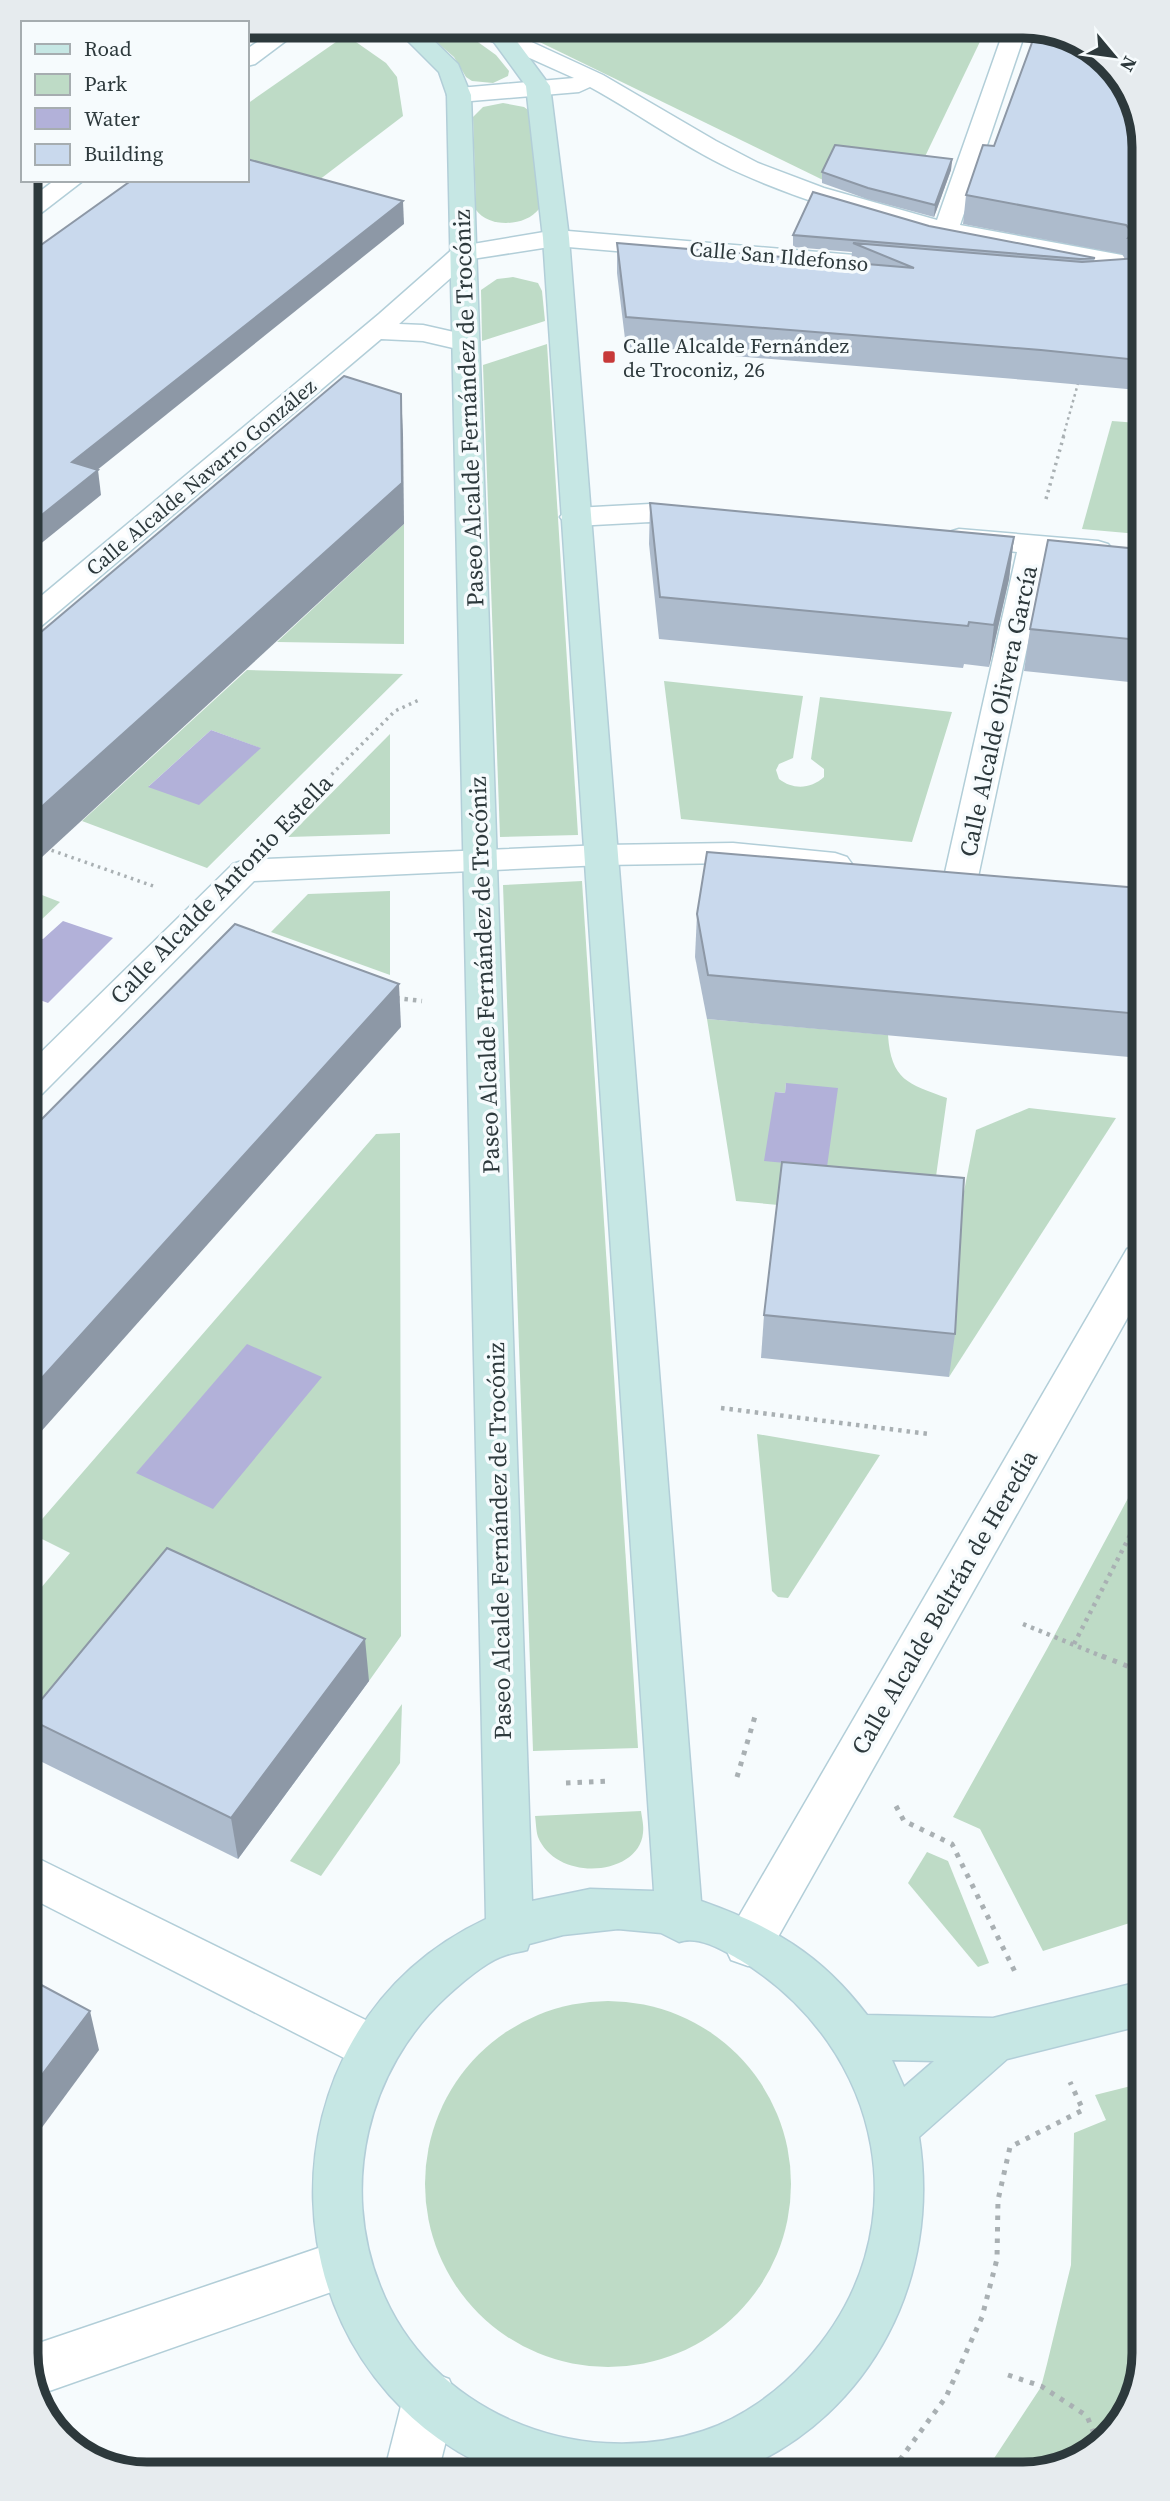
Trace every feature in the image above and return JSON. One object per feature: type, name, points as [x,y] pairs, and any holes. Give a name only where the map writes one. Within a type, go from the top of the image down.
[{"type":"main road","name":"Paseo Alcalde Fernández de Trocóniz","points":[[418,38],[450,69],[459,95],[510,1935]]},
{"type":"main road","points":[[500,38],[538,86],[556,238],[680,1922]]},
{"type":"main road","points":[[540,2462],[515,2461],[492,2438],[430,2398],[389,2360],[359,2316],[339,2266],[326,2189],[337,2115],[369,2046],[407,1999],[455,1962],[510,1935],[594,1916],[680,1922],[748,1945],[790,1969],[827,2000],[859,2037],[883,2078],[900,2122],[910,2201],[893,2281],[852,2355],[788,2413],[707,2452],[638,2462]]},
{"type":"main road","points":[[859,2037],[993,2040],[1131,2006]]},
{"type":"main road","points":[[900,2122],[993,2040]]},
{"type":"street","points":[[248,58],[278,38]]},
{"type":"street","points":[[505,38],[608,87],[713,151],[770,177],[839,201],[946,229],[1131,265]]},
{"type":"street","points":[[946,229],[1012,39]]},
{"type":"street","points":[[459,95],[538,86],[608,87]]},
{"type":"street","points":[[39,203],[69,182]]},
{"type":"street","name":"Calle San Ildefonso","points":[[464,252],[556,238],[925,268]]},
{"type":"street","name":"Calle Alcalde Navarro González","points":[[39,613],[464,252]]},
{"type":"street","points":[[1077,281],[1131,277]]},
{"type":"street","points":[[374,331],[423,333],[466,343]]},
{"type":"street","points":[[575,517],[650,513],[732,519]]},
{"type":"street","points":[[938,536],[1125,552]]},
{"type":"street","name":"Calle Alcalde Olivera García","points":[[962,878],[1034,544]]},
{"type":"street","points":[[245,871],[603,855],[733,853],[867,867]]},
{"type":"street","name":"Calle Alcalde Antonio Estella","points":[[39,1076],[245,871]]},
{"type":"street","name":"Calle Alcalde Beltrán de Heredia","points":[[748,1945],[1131,1275]]},
{"type":"street","points":[[38,1879],[369,2046]]},
{"type":"street","points":[[40,2369],[339,2266]]},
{"type":"street","points":[[414,2462],[430,2398]]},
{"type":"path","points":[[1044,509],[1081,374]]},
{"type":"path","name":"Calle Alcalde Antonio Estella","points":[[245,871],[273,834],[395,711],[419,700]]},
{"type":"path","points":[[41,846],[159,888]]},
{"type":"path","points":[[387,998],[422,1000]]},
{"type":"path","points":[[721,1408],[929,1434]]},
{"type":"path","points":[[1074,1644],[1131,1533]]},
{"type":"path","points":[[1023,1624],[1131,1667]]},
{"type":"path","points":[[737,1777],[756,1713]]},
{"type":"path","points":[[561,1784],[614,1781]]},
{"type":"path","points":[[893,1799],[904,1821],[952,1844],[1015,1972]]},
{"type":"path","points":[[899,2462],[917,2441],[962,2370],[986,2307],[998,2256],[998,2200],[1010,2147],[1083,2110],[1072,2086]]},
{"type":"path","points":[[1008,2375],[1041,2386],[1087,2416],[1094,2435]]},
{"type":"green space","points":[[341,38],[351,38],[386,63],[397,77],[403,116],[298,196],[248,180],[248,103]]},
{"type":"green space","points":[[432,38],[473,38],[496,55],[509,71],[508,76],[493,83],[472,81],[466,77],[454,57]]},
{"type":"green space","points":[[532,38],[981,39],[920,167],[823,180]]},
{"type":"green space","points":[[503,103],[524,107],[531,112],[539,209],[525,219],[507,223],[489,220],[476,210],[473,117],[483,107]]},
{"type":"green space","points":[[513,277],[538,283],[542,291],[545,321],[482,341],[481,290],[497,279]]},
{"type":"green space","points":[[547,344],[578,835],[500,837],[483,365]]},
{"type":"green space","points":[[1112,421],[1131,422],[1131,533],[1082,529]]},
{"type":"green space","points":[[404,524],[404,644],[277,642]]},
{"type":"green space","points":[[247,670],[403,674],[207,868],[82,821]],"holes":[[[211,730],[260,748],[149,787]]]},
{"type":"green space","points":[[664,681],[803,696],[793,758],[779,764],[776,770],[779,779],[784,783],[802,787],[824,777],[824,769],[811,759],[820,697],[952,712],[912,842],[681,819]]},
{"type":"green space","points":[[390,734],[390,834],[288,837]]},
{"type":"green space","points":[[582,881],[638,1748],[533,1751],[503,885]]},
{"type":"green space","points":[[390,891],[390,975],[271,932],[308,894]]},
{"type":"green space","points":[[39,894],[60,902],[39,922]]},
{"type":"green space","points":[[707,1019],[888,1035],[893,1062],[904,1078],[922,1089],[947,1098],[930,1219],[736,1201]],"holes":[[[786,1083],[827,1167],[775,1092],[785,1093]]]},
{"type":"green space","points":[[1029,1108],[1116,1118],[949,1377],[958,1222],[976,1130]]},
{"type":"green space","points":[[400,1133],[401,1636],[369,1681],[174,1590],[38,1756],[38,1591],[70,1553],[38,1537],[38,1523],[376,1134]]},
{"type":"green space","points":[[757,1434],[880,1455],[788,1598],[778,1597],[772,1591]]},
{"type":"green space","points":[[1131,1493],[1131,1923],[1043,1951],[980,1829],[953,1817]]},
{"type":"green space","points":[[402,1704],[400,1763],[321,1876],[290,1861]]},
{"type":"green space","points":[[641,1811],[643,1833],[638,1847],[628,1858],[613,1865],[579,1867],[562,1862],[548,1852],[537,1835],[535,1816]]},
{"type":"green space","points":[[927,1852],[948,1861],[989,1963],[978,1967],[908,1883]]},
{"type":"green space","points":[[590,2001],[626,2001],[661,2008],[694,2022],[710,2031],[738,2054],[761,2082],[784,2131],[791,2166],[791,2202],[784,2237],[761,2286],[738,2314],[710,2337],[661,2360],[626,2367],[590,2367],[555,2360],[522,2346],[492,2326],[466,2300],[446,2270],[432,2237],[425,2202],[425,2166],[432,2131],[446,2098],[466,2068],[492,2042],[522,2022],[555,2008]]},
{"type":"green space","points":[[1131,2086],[1131,2367],[1128,2381],[1113,2414],[1089,2440],[1077,2448],[1044,2460],[992,2462],[1041,2387],[1071,2265],[1074,2133],[1106,2120],[1095,2095]]},
{"type":"water","points":[[211,730],[261,748],[199,805],[148,787]]},
{"type":"water","points":[[63,921],[113,938],[48,1003],[39,1000],[39,938],[43,939]]},
{"type":"water","points":[[786,1083],[838,1088],[827,1167],[764,1161],[775,1092],[785,1093]]},
{"type":"water","points":[[247,1344],[322,1377],[213,1509],[136,1473]]},
{"type":"building","points":[[1033,40],[1057,44],[1077,53],[1079,91],[1116,91],[1123,106],[1129,126],[1131,148],[1131,231],[1126,225],[966,195],[983,145],[994,146]]},
{"type":"building","points":[[835,145],[952,159],[935,205],[868,188],[822,172]]},
{"type":"building","points":[[248,159],[403,201],[72,462],[98,470],[39,517],[39,246],[129,182],[248,182]]},
{"type":"building","points":[[813,192],[929,226],[1095,258],[1080,259],[793,235]]},
{"type":"building","points":[[617,243],[914,268],[853,243],[1082,262],[1131,258],[1131,359],[626,317]]},
{"type":"building","points":[[344,376],[401,394],[402,483],[39,809],[39,634]]},
{"type":"building","points":[[650,503],[1014,537],[994,625],[969,622],[968,626],[660,597]]},
{"type":"building","points":[[1048,540],[1131,548],[1131,639],[1030,629]]},
{"type":"building","points":[[707,852],[1131,887],[1131,1013],[708,975],[697,914]]},
{"type":"building","points":[[235,924],[399,984],[38,1382],[39,1122]]},
{"type":"building","points":[[782,1162],[964,1178],[955,1334],[764,1315]]},
{"type":"building","points":[[167,1548],[365,1639],[231,1818],[38,1724],[38,1703]]},
{"type":"building","points":[[38,1983],[90,2011],[38,2080]]},
{"type":"place","name":"Calle Alcalde Fernández de Troconiz, 26","points":[[609,357]]}]
